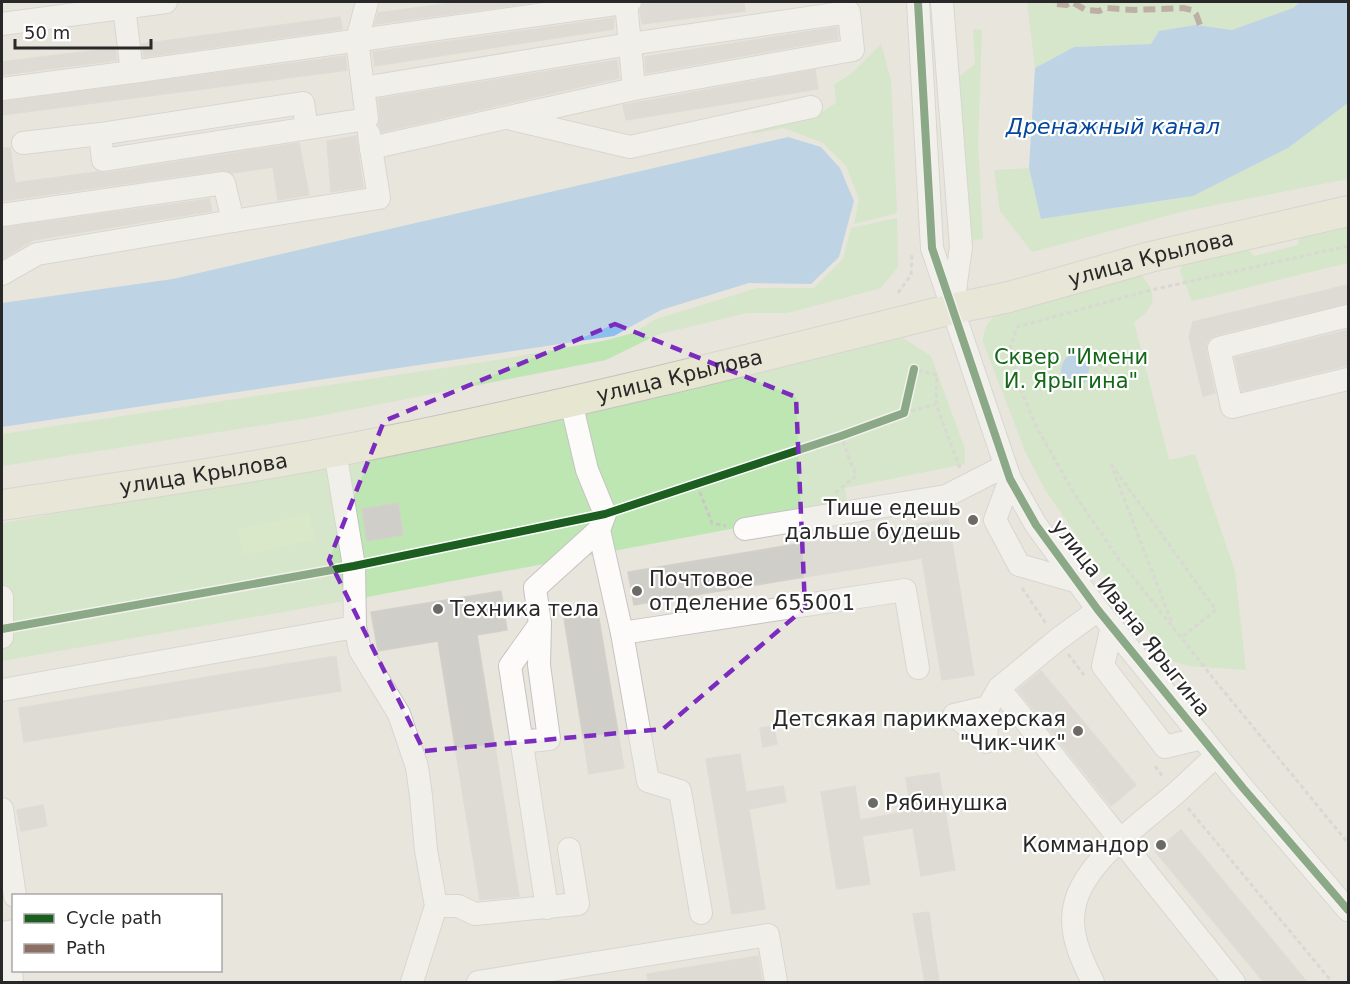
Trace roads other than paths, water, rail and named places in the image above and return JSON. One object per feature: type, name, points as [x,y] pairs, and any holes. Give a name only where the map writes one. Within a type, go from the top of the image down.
[{"type":"main road","name":"улица Крылова","points":[[2,505],[146,484],[335,451],[571,402],[1009,297],[1150,257],[1348,211]]},
{"type":"street","points":[[2,24],[94,7],[124,7],[166,2]]},
{"type":"street","points":[[2,274],[37,254],[379,198],[357,40],[367,2]]},
{"type":"street","points":[[2,89],[627,2],[634,89]]},
{"type":"street","name":"улица Ивана Ярыгина","points":[[918,2],[932,248],[1008,472],[1036,525],[1105,618],[1216,756],[1348,910]]},
{"type":"street","points":[[942,2],[961,247],[952,309]]},
{"type":"street","points":[[124,7],[132,72]]},
{"type":"street","points":[[363,88],[630,44],[849,12],[853,50],[634,89],[371,148]]},
{"type":"street","points":[[23,143],[303,104],[308,128],[367,119]]},
{"type":"street","points":[[505,118],[630,147],[811,107]]},
{"type":"street","points":[[2,215],[224,183],[233,221]]},
{"type":"street","points":[[1348,316],[1219,348],[1232,407],[1348,379]]},
{"type":"street","points":[[571,402],[602,522],[648,781],[681,791],[701,913]]},
{"type":"street","points":[[335,451],[354,566],[355,627],[360,650],[399,714],[417,767],[426,850],[436,906],[412,982]]},
{"type":"street","points":[[739,529],[946,496],[1008,472]]},
{"type":"street","points":[[1008,472],[994,520],[1019,566],[1078,582]]},
{"type":"street","points":[[547,908],[510,666],[540,624],[535,588],[602,522]]},
{"type":"street","points":[[622,633],[905,590],[918,668]]},
{"type":"street","points":[[2,597],[2,637]]},
{"type":"street","points":[[1202,738],[1166,747],[1103,666],[1105,618],[1057,640],[993,697],[1120,839],[1234,982]]},
{"type":"street","points":[[2,690],[355,627]]},
{"type":"street","points":[[1093,982],[1081,959],[1074,935],[1074,904],[1085,880],[1120,839],[1216,756]]},
{"type":"street","points":[[2,809],[15,894]]},
{"type":"street","points":[[436,906],[458,906],[475,914],[578,904],[570,849]]},
{"type":"street","points":[[478,982],[768,935],[776,982]]},
{"type":"street","points":[[12,948],[10,951],[12,982]]},
{"type":"water","name":"Дренажный канал","points":[[1300,2],[1348,2],[1348,103],[1288,148],[1193,196],[1041,219],[1029,168],[1035,68],[1074,47],[1151,44],[1159,31],[1196,25],[1232,30],[1293,8]]},
{"type":"water","points":[[788,137],[821,147],[840,168],[854,201],[839,257],[811,284],[749,283],[661,310],[614,336],[2,427],[2,303],[173,279]]},
{"type":"water","points":[[1078,351],[1091,363],[1085,383],[1064,384],[1061,373],[1062,364],[1068,356]]},
{"type":"place","name":"Тише едешь дальше будешь","points":[[973,520]]},
{"type":"place","name":"Почтовое отделение 655001","points":[[637,591]]},
{"type":"place","name":"Техника тела","points":[[438,609]]},
{"type":"place","name":"Детсякая парикмахерская \"Чик-чик\"","points":[[1078,731]]},
{"type":"place","name":"Рябинушка","points":[[873,803]]},
{"type":"place","name":"Коммандор","points":[[1161,845]]},
{"type":"park label","name":"Сквер \"Имени И. Ярыгина\"","points":[[1071,369]]}]
